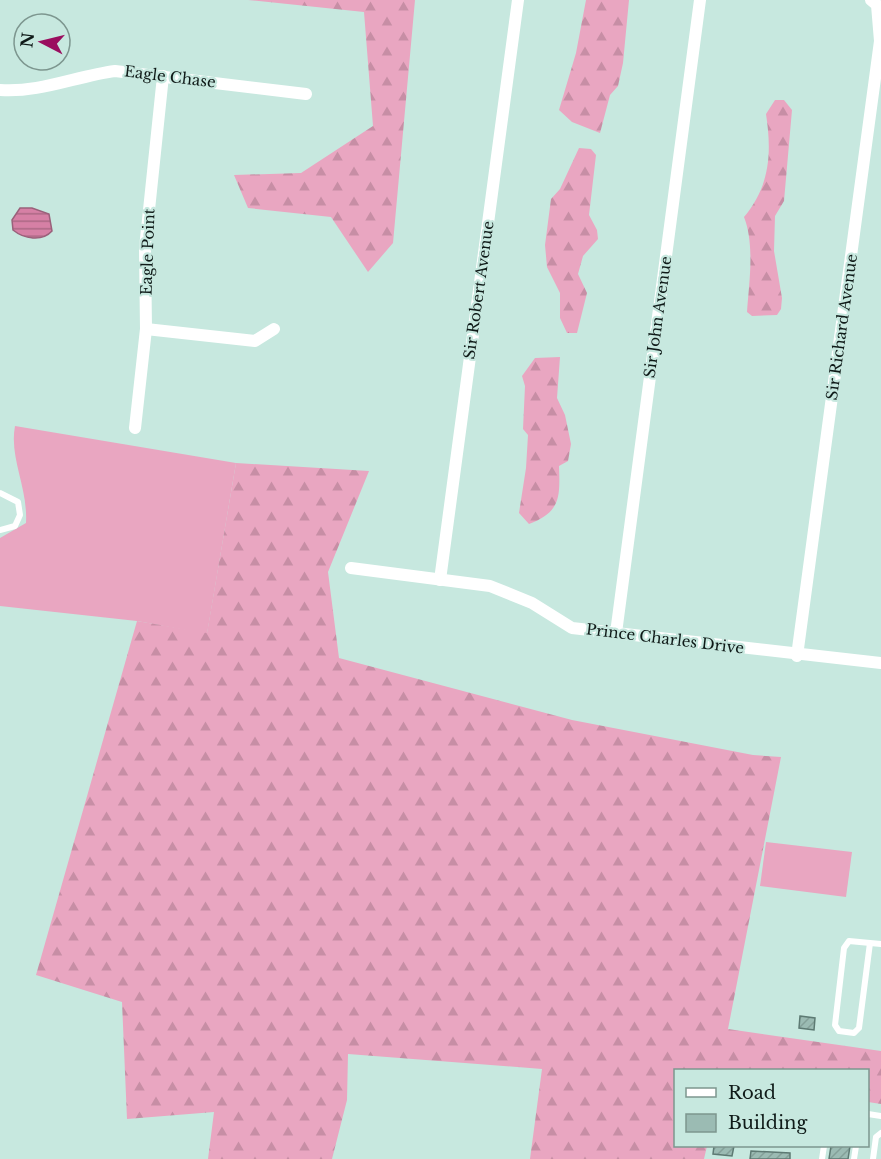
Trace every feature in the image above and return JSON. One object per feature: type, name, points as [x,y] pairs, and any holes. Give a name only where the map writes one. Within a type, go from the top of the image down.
[{"type":"street","name":"Sir Robert Avenue","points":[[440,580],[518,0]]},
{"type":"street","name":"Sir John Avenue","points":[[616,633],[700,0]]},
{"type":"street","name":"Sir Richard Avenue","points":[[797,656],[880,41],[877,5],[871,0]]},
{"type":"street","name":"Eagle Chase","points":[[0,90],[44,87],[89,74],[115,71],[306,94]]},
{"type":"street","name":"Eagle Point","points":[[135,428],[146,329],[145,248],[163,76]]},
{"type":"street","points":[[146,329],[255,341],[274,329]]},
{"type":"street","name":"Prince Charles Drive","points":[[351,567],[490,586],[532,603],[572,628],[797,656],[881,663]]},
{"type":"lane","points":[[0,493],[18,502],[21,515],[15,526],[0,530]]},
{"type":"lane","points":[[870,943],[859,1028],[854,1033],[839,1031],[835,1025],[844,948],[849,941],[881,944]]},
{"type":"lane","points":[[873,1159],[876,1137],[881,1133]]},
{"type":"green space","points":[[248,0],[415,0],[393,243],[368,272],[331,217],[248,208],[234,175],[301,173],[373,126],[364,12]]},
{"type":"green space","points":[[586,0],[629,0],[623,63],[618,86],[610,95],[600,133],[572,122],[559,110],[576,53]]},
{"type":"green space","points":[[775,100],[784,100],[792,110],[784,201],[775,216],[774,251],[782,298],[781,309],[777,315],[752,316],[747,312],[750,252],[744,217],[753,205],[764,181],[769,156],[766,114]]},
{"type":"green space","points":[[579,148],[591,149],[596,155],[589,215],[597,230],[598,239],[583,256],[578,274],[587,293],[577,333],[567,333],[560,318],[560,293],[547,267],[545,245],[551,199],[560,189]]},
{"type":"green space","points":[[560,357],[557,398],[565,415],[571,444],[568,461],[559,466],[558,495],[553,509],[529,524],[519,513],[528,435],[523,429],[525,386],[522,376],[535,358]]},
{"type":"green space","points":[[15,426],[236,463],[207,634],[137,621],[0,606],[0,538],[26,523],[24,497],[14,450]]},
{"type":"green space","points":[[236,463],[369,471],[328,572],[339,658],[572,720],[753,755],[781,757],[728,1029],[881,1051],[881,1104],[869,1102],[869,1069],[674,1069],[674,1147],[707,1147],[704,1159],[530,1159],[542,1069],[348,1054],[347,1100],[332,1159],[208,1159],[214,1112],[127,1119],[122,1002],[36,975],[137,621],[207,633]]},
{"type":"green space","points":[[766,842],[852,852],[846,897],[760,886]]},
{"type":"shaded area","points":[[20,208],[32,208],[49,214],[52,231],[43,237],[33,238],[22,236],[13,230],[12,220]]},
{"type":"building","points":[[800,1016],[815,1018],[814,1030],[799,1028]]},
{"type":"building","points":[[714,1147],[734,1147],[732,1156],[713,1154]]},
{"type":"building","points":[[831,1147],[850,1147],[848,1159],[829,1159]]},
{"type":"building","points":[[751,1151],[790,1153],[790,1159],[750,1159]]}]
